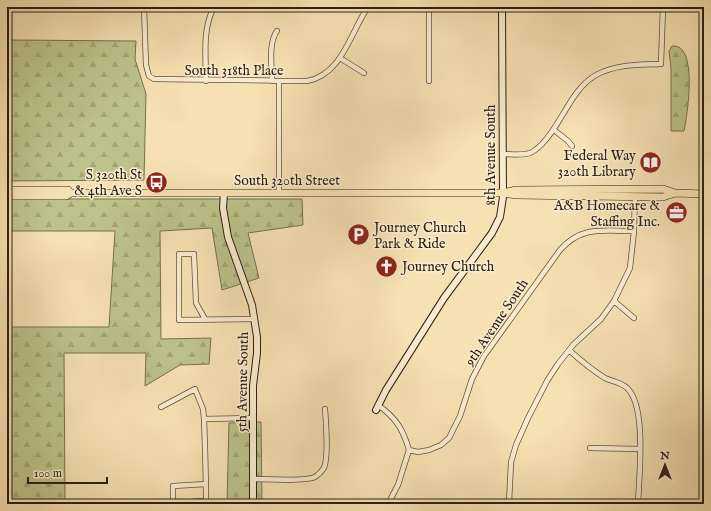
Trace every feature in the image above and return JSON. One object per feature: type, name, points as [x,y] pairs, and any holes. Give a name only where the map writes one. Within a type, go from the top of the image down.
[{"type":"main road","name":"South 320th Street","points":[[503,193],[516,190],[663,189],[673,193],[704,194]]},
{"type":"main road","name":"South 320th Street","points":[[7,190],[68,190],[71,193]]},
{"type":"main road","points":[[566,195],[580,193],[609,193],[613,190]]},
{"type":"main road","name":"South 320th Street","points":[[7,196],[66,196],[71,193],[503,193],[516,195],[663,197],[673,193]]},
{"type":"street","name":"South 318th Place","points":[[144,7],[146,70],[149,76],[156,80],[308,82],[320,78],[334,67],[340,58]]},
{"type":"street","points":[[206,81],[206,40],[208,24],[214,7]]},
{"type":"street","points":[[364,73],[340,58],[368,7]]},
{"type":"street","points":[[429,7],[429,81]]},
{"type":"street","name":"8th Avenue South","points":[[377,407],[386,390],[444,298],[495,228],[501,212],[503,193],[502,7]]},
{"type":"street","points":[[502,154],[525,154],[532,152],[542,144],[554,130],[573,98],[586,82],[594,76],[620,66],[661,64],[661,29],[663,7]]},
{"type":"street","points":[[272,81],[272,43],[274,35],[277,31]]},
{"type":"street","points":[[279,81],[279,193]]},
{"type":"street","points":[[554,130],[568,140],[572,146]]},
{"type":"street","name":"5th Avenue South","points":[[224,193],[224,218],[228,237],[252,305],[255,319],[257,348],[253,386],[253,504]]},
{"type":"street","points":[[509,503],[510,466],[516,445],[547,381],[569,350],[595,326],[614,301],[630,268],[634,231],[635,196]]},
{"type":"street","name":"9th Avenue South","points":[[409,450],[418,452],[429,450],[440,445],[449,438],[460,416],[472,379],[484,356],[560,250],[574,237],[586,232],[634,231]]},
{"type":"street","points":[[205,319],[196,303],[194,254],[179,254],[179,320],[255,319]]},
{"type":"street","points":[[614,301],[634,318]]},
{"type":"street","points":[[569,350],[604,377],[623,384],[634,396],[640,423],[638,504]]},
{"type":"street","points":[[161,407],[194,389],[203,409],[204,418],[206,484],[206,501],[173,503],[173,486],[206,484]]},
{"type":"street","points":[[377,407],[394,418],[400,426],[409,450],[398,485],[388,504]]},
{"type":"street","points":[[253,479],[304,479],[315,477],[320,473],[324,468],[326,445],[326,409]]},
{"type":"street","points":[[204,418],[253,418]]},
{"type":"street","points":[[590,448],[640,449]]},
{"type":"street","points":[[498,504],[533,504]]},
{"type":"green space","points":[[7,40],[136,41],[135,59],[146,94],[144,180],[7,181]]},
{"type":"green space","points":[[672,46],[680,48],[686,56],[688,68],[689,97],[684,131],[671,131],[671,68],[669,51]]},
{"type":"green space","points":[[7,199],[302,199],[303,225],[248,233],[259,278],[222,290],[212,228],[160,231],[161,339],[211,338],[209,364],[180,365],[145,386],[146,353],[64,353],[65,504],[7,504],[10,495],[7,490],[7,327],[109,327],[115,231],[7,231]]},
{"type":"green space","points":[[261,422],[262,504],[227,504],[229,423]]},
{"type":"place","name":"Federal Way 320th Library","points":[[651,163]]},
{"type":"place","name":"S 320th St & 4th Ave S","points":[[157,182]]},
{"type":"place","name":"A&B Homecare & Staffing Inc.","points":[[676,213]]},
{"type":"place","name":"Journey Church Park & Ride","points":[[359,235]]},
{"type":"place","name":"Journey Church","points":[[387,266]]}]
